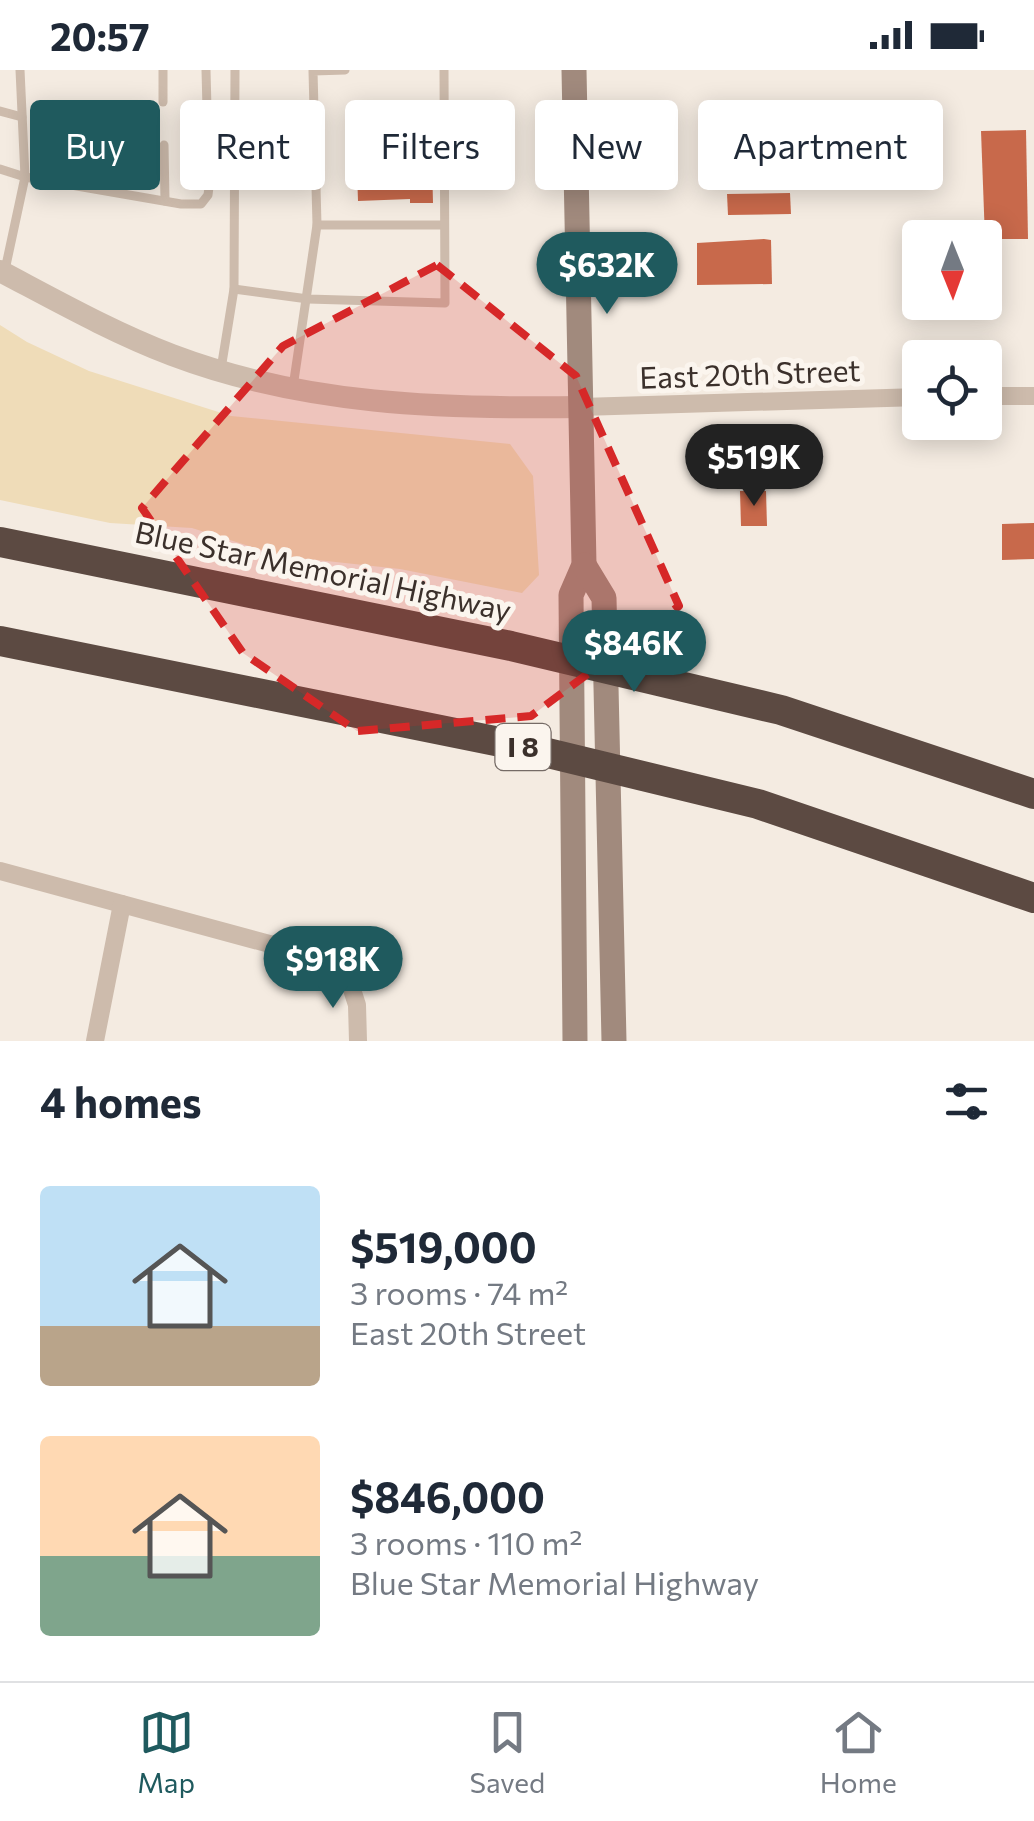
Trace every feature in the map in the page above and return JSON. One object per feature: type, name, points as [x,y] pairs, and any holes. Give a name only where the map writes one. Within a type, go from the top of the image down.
[{"type":"highway","name":"Blue Star Memorial Highway","points":[[0,542],[511,646],[781,710],[1034,794]]},
{"type":"highway","name":"I 8","points":[[0,640],[515,745],[739,800],[1034,898]]},
{"type":"main road","points":[[574,70],[584,566],[570,594],[575,1041]]},
{"type":"main road","points":[[584,566],[604,598],[614,1041]]},
{"type":"street","points":[[2,272],[112,330],[221,372],[293,390],[438,407],[581,407]]},
{"type":"street","points":[[1002,396],[1034,396]]},
{"type":"street","name":"East 20th Street","points":[[581,407],[902,398]]},
{"type":"street","points":[[0,872],[325,960],[348,974],[357,1006],[358,1041]]},
{"type":"street","points":[[95,1041],[122,904]]},
{"type":"lane","points":[[2,272],[25,177],[20,70]]},
{"type":"lane","points":[[163,70],[163,102]]},
{"type":"lane","points":[[0,169],[25,177],[201,204],[208,195],[206,70]]},
{"type":"lane","points":[[221,372],[234,289],[236,70]]},
{"type":"lane","points":[[293,390],[317,225],[313,71],[345,70]]},
{"type":"lane","points":[[234,289],[308,298],[445,303],[444,70]]},
{"type":"lane","points":[[0,111],[22,118]]},
{"type":"lane","points":[[164,145],[165,201]]},
{"type":"lane","points":[[317,225],[444,225]]},
{"type":"highlighted area","points":[[437,265],[576,376],[679,606],[531,716],[357,731],[243,653],[142,508],[283,346]]},
{"type":"sand","points":[[0,325],[89,371],[231,416],[510,444],[533,476],[539,575],[522,593],[400,569],[281,556],[192,528],[110,523],[0,500]]},
{"type":"building","points":[[1026,130],[1028,239],[1002,239],[1002,220],[984,220],[981,131]]},
{"type":"building","points":[[358,190],[433,190],[433,203],[410,203],[410,199],[358,201]]},
{"type":"building","points":[[790,193],[791,214],[728,215],[727,194]]},
{"type":"building","points":[[771,240],[772,284],[697,285],[697,243]]},
{"type":"building","points":[[740,491],[766,491],[767,526],[741,526]]},
{"type":"building","points":[[1034,523],[1034,559],[1002,560],[1002,524]]}]
